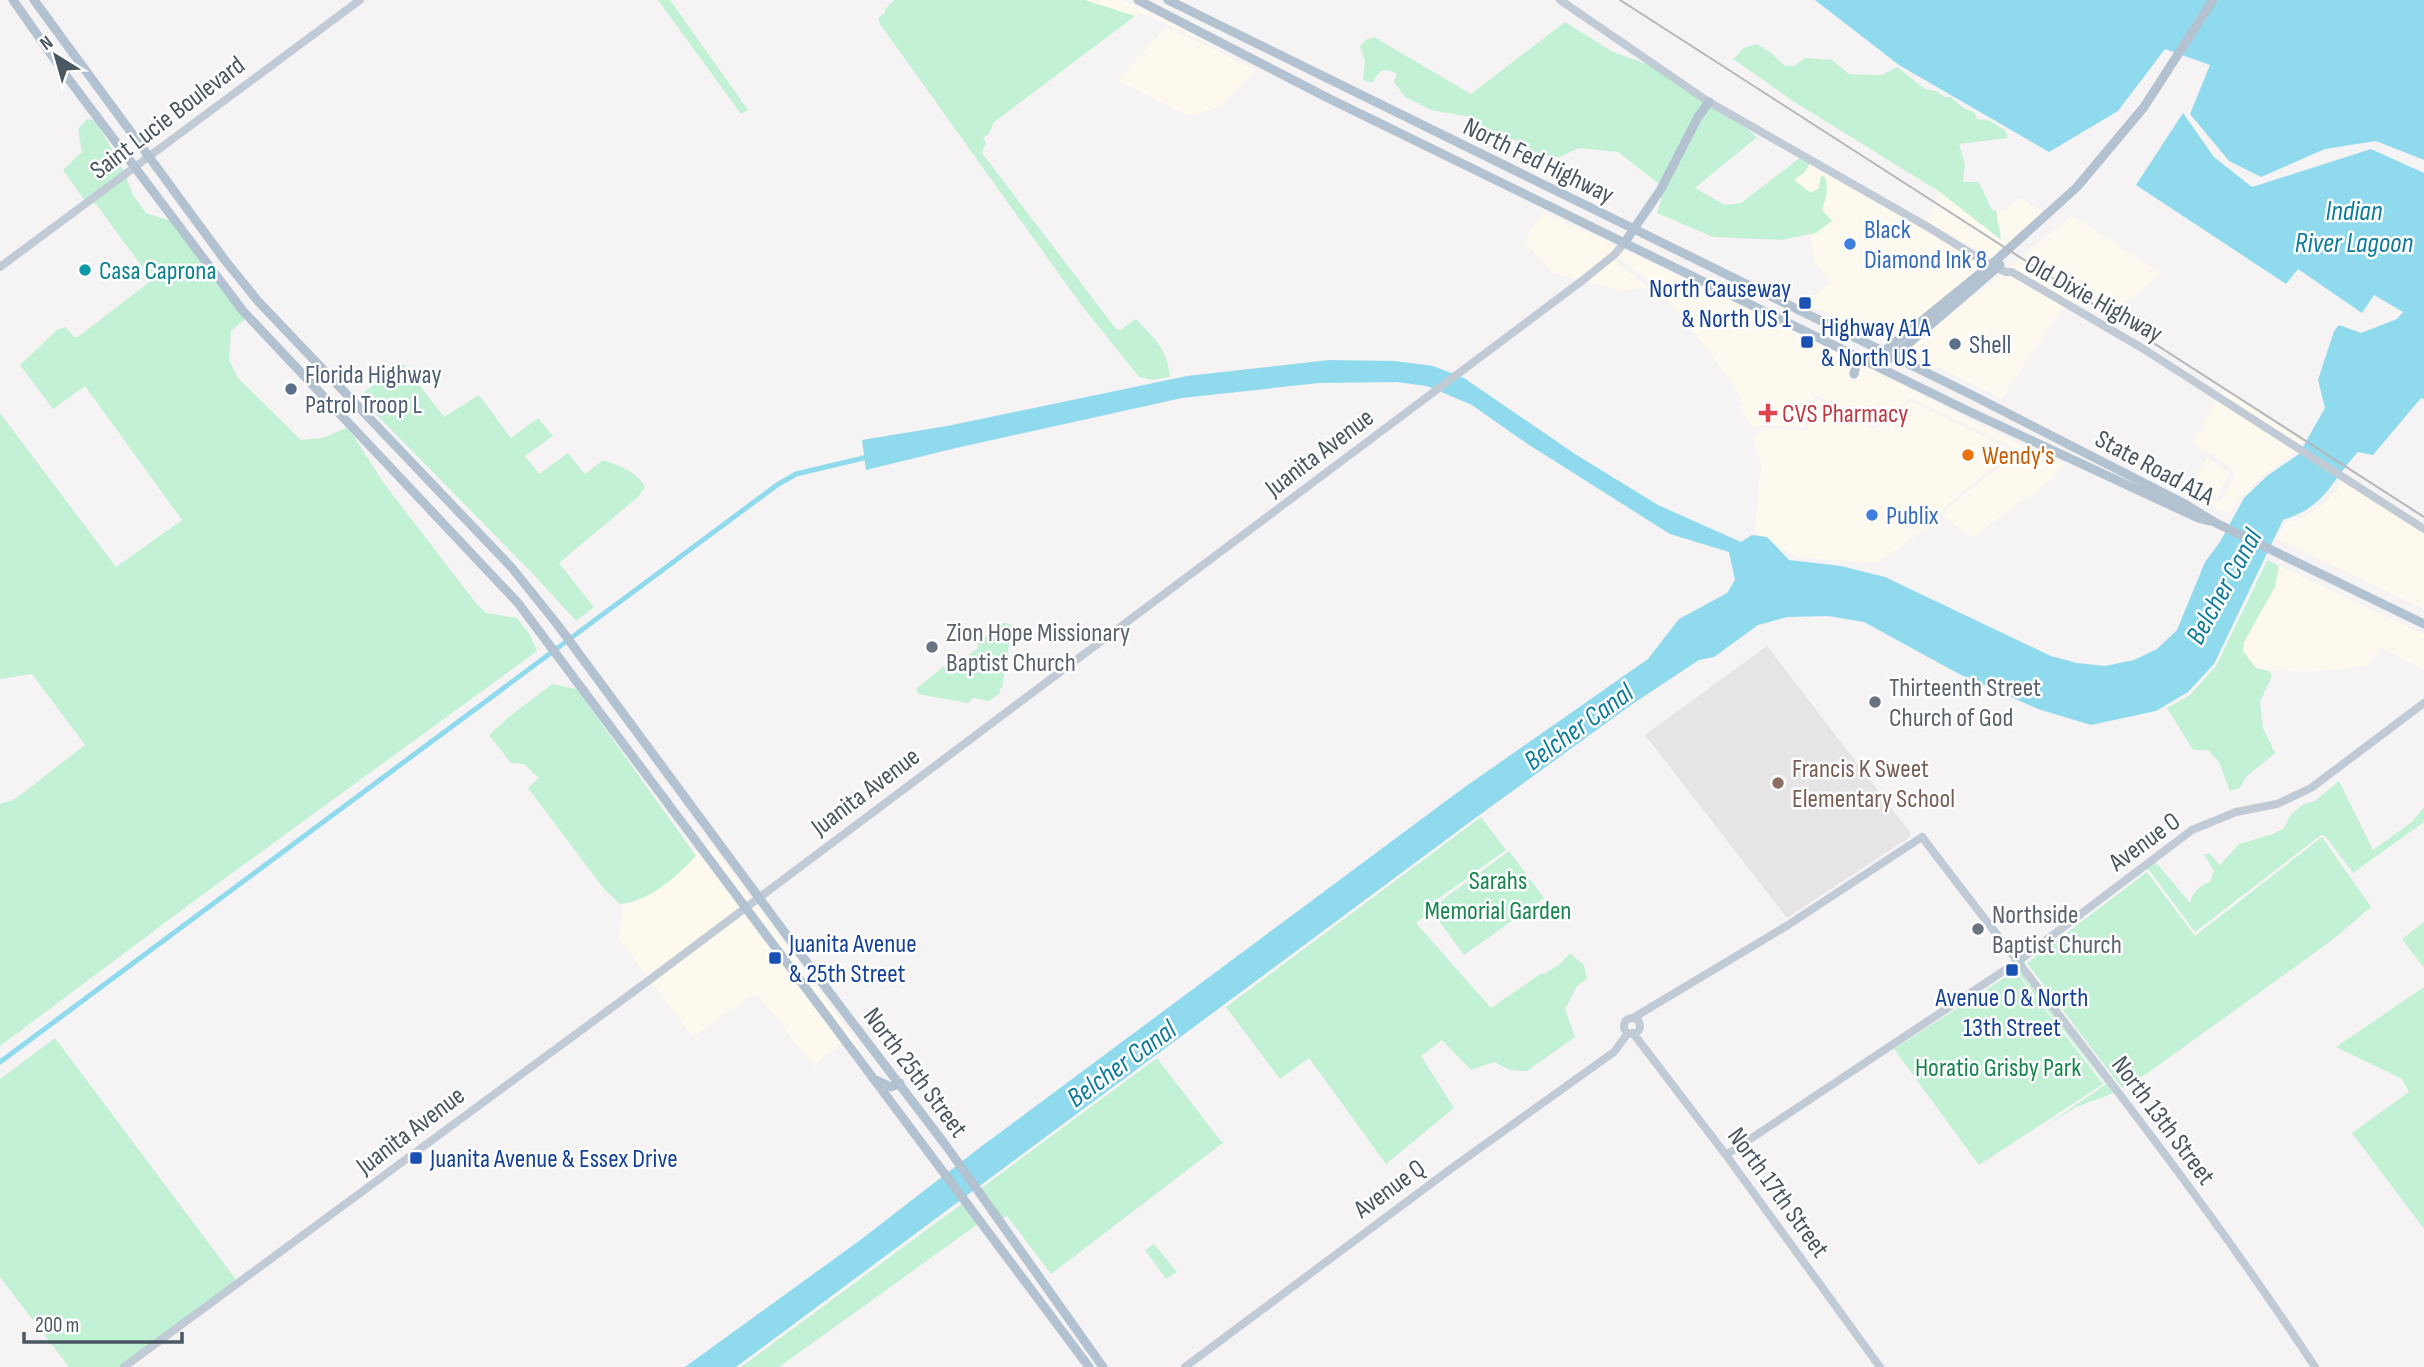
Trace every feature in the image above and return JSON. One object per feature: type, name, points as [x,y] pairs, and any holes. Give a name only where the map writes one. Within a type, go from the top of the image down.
[{"type":"main road","name":"North 25th Street","points":[[13,0],[243,311],[498,579],[653,782],[744,908],[1089,1367]]},
{"type":"main road","name":"North 25th Street","points":[[34,0],[148,157],[257,300],[512,568],[557,624],[758,897],[900,1083],[1103,1367]]},
{"type":"main road","name":"North Fed Highway","points":[[1138,0],[1330,99],[1874,364]]},
{"type":"main road","name":"North Fed Highway","points":[[1168,0],[1888,354]]},
{"type":"main road","points":[[1874,364],[1999,266],[2073,193],[2144,107],[2213,0]]},
{"type":"main road","points":[[1330,99],[1342,93],[1359,95]]},
{"type":"main road","points":[[1625,242],[1661,189],[1698,117],[1709,102]]},
{"type":"main road","points":[[1849,351],[1856,365],[1854,374]]},
{"type":"main road","name":"State Road A1A","points":[[1888,354],[2185,504],[2216,523]]},
{"type":"main road","name":"State Road A1A","points":[[1874,364],[2191,515],[2216,523]]},
{"type":"main road","points":[[2216,523],[2424,624]]},
{"type":"main road","points":[[637,761],[650,771],[664,770]]},
{"type":"main road","points":[[653,782],[661,780],[679,790]]},
{"type":"main road","points":[[874,1079],[891,1087],[900,1083]]},
{"type":"main road","points":[[982,1225],[993,1225],[1006,1231]]},
{"type":"street","name":"Saint Lucie Boulevard","points":[[0,267],[360,0]]},
{"type":"street","name":"Old Dixie Highway","points":[[1560,0],[1709,102],[1988,264],[2012,272],[2120,334],[2424,529]]},
{"type":"street","name":"Juanita Avenue","points":[[124,1367],[1430,395],[1610,259],[1625,242]]},
{"type":"street","name":"Avenue O","points":[[1726,1155],[2017,961],[2192,830],[2236,812],[2277,804],[2295,797],[2311,788],[2424,703]]},
{"type":"street","name":"North 13th Street","points":[[1633,1027],[1645,1013],[1788,925],[1922,837],[2172,1163],[2235,1249],[2315,1367]]},
{"type":"street","name":"North 17th Street","points":[[1633,1027],[1880,1367]]},
{"type":"street","name":"Avenue Q","points":[[1185,1367],[1452,1168],[1614,1052],[1633,1027]]},
{"type":"street","points":[[1620,1045],[1633,1041],[1643,1044]]},
{"type":"shaded area","points":[[1085,0],[1123,0],[1232,55],[1142,13],[1135,16]]},
{"type":"shaded area","points":[[1167,27],[1256,70],[1219,107],[1190,116],[1117,80]]},
{"type":"shaded area","points":[[1811,162],[1989,264],[1889,344],[1804,303],[1830,283],[1814,261],[1811,235],[1816,233],[1827,193],[1819,188],[1811,193],[1794,180]]},
{"type":"shaded area","points":[[1940,192],[2001,240],[1996,211],[2003,211],[2021,198],[2048,215],[1994,259],[1925,221]]},
{"type":"shaded area","points":[[1543,213],[1619,247],[1576,280],[1554,273],[1524,241]]},
{"type":"shaded area","points":[[2072,215],[2162,274],[2110,314],[2068,301],[2009,268]]},
{"type":"shaded area","points":[[1625,250],[1851,358],[1854,370],[1852,379],[1856,381],[1860,363],[2028,449],[2064,464],[2053,479],[1973,537],[1942,516],[1951,505],[2016,453],[2016,449],[1911,398],[1872,427],[1817,395],[1805,428],[1764,425],[1759,428],[1752,427],[1739,406],[1743,404],[1730,379],[1664,296],[1618,256]]},
{"type":"shaded area","points":[[1614,259],[1648,288],[1618,290],[1586,281]]},
{"type":"shaded area","points":[[2004,272],[2065,305],[2002,398],[1904,351]]},
{"type":"shaded area","points":[[2223,389],[2303,441],[2300,445],[2220,394]]},
{"type":"shaded area","points":[[1817,398],[1873,430],[1911,401],[2014,451],[1949,503],[1930,525],[1878,563],[1800,558],[1755,533],[1761,463],[1752,440],[1764,428],[1807,431]]},
{"type":"shaded area","points":[[2217,399],[2297,450],[2265,474],[2228,514],[2197,497],[2220,502],[2234,478],[2228,465],[2193,443]]},
{"type":"shaded area","points":[[2207,458],[2228,472],[2217,497],[2201,491],[2190,494],[2187,492]]},
{"type":"shaded area","points":[[2342,480],[2424,532],[2424,609],[2277,539],[2285,523],[2304,517],[2323,504],[2337,490]]},
{"type":"shaded area","points":[[2279,566],[2424,634],[2424,670],[2381,647],[2368,666],[2307,672],[2256,668],[2243,651],[2244,642],[2275,587]]},
{"type":"shaded area","name":"Francis K Sweet Elementary School","points":[[1767,646],[1910,832],[1910,837],[1787,918],[1645,735]]},
{"type":"shaded area","points":[[710,843],[751,898],[744,904],[704,847]]},
{"type":"shaded area","points":[[699,849],[740,907],[648,977],[619,940],[623,904],[633,903],[648,894],[696,856],[694,853]]},
{"type":"shaded area","points":[[755,903],[861,1048],[856,1051],[748,909]]},
{"type":"shaded area","points":[[744,912],[843,1043],[814,1066],[759,996],[749,997],[693,1037],[652,982]]},
{"type":"green space","points":[[658,0],[670,0],[748,110],[741,114]]},
{"type":"green space","points":[[894,0],[1085,0],[1135,16],[994,122],[989,134],[983,138],[986,142],[982,153],[1116,329],[1120,330],[1136,319],[1154,339],[1166,358],[1170,377],[1152,380],[1139,377],[1082,306],[880,24],[878,18]]},
{"type":"green space","points":[[1565,22],[1613,52],[1661,69],[1708,98],[1757,137],[1695,188],[1725,205],[1741,203],[1801,157],[1811,162],[1805,172],[1794,180],[1811,193],[1819,188],[1821,175],[1826,179],[1827,193],[1822,210],[1832,221],[1816,233],[1781,240],[1713,237],[1657,213],[1661,201],[1658,183],[1618,152],[1579,148],[1559,157],[1541,156],[1520,142],[1465,116],[1431,110],[1405,97],[1394,82],[1397,74],[1392,71],[1382,71],[1372,83],[1363,80],[1365,61],[1360,46],[1374,37],[1471,94]]},
{"type":"green space","points":[[1756,44],[1785,66],[1794,66],[1805,58],[1832,60],[1849,74],[1882,75],[1897,67],[1925,89],[1950,97],[1965,109],[1974,112],[1977,119],[1988,120],[2005,130],[2008,138],[1959,144],[1965,165],[1963,182],[1979,182],[1992,210],[1996,211],[2001,240],[1940,192],[1796,103],[1733,59],[1744,48]]},
{"type":"green space","points":[[87,119],[96,121],[124,171],[85,201],[63,170],[82,152],[78,129]]},
{"type":"green space","points":[[126,177],[133,195],[146,213],[171,221],[246,318],[231,331],[229,360],[238,378],[301,440],[323,438],[348,427],[383,482],[475,602],[486,613],[517,618],[530,635],[537,651],[0,1046],[0,804],[15,799],[85,745],[32,674],[0,679],[0,413],[116,567],[182,520],[85,386],[53,409],[20,365],[57,330],[66,327],[74,337],[78,337],[152,280],[93,203]]},
{"type":"green space","points":[[403,364],[444,417],[479,395],[511,438],[538,418],[553,436],[525,456],[539,474],[568,453],[585,474],[603,460],[627,470],[642,481],[645,487],[638,497],[559,563],[594,607],[576,621],[366,404],[364,392]]},
{"type":"green space","points":[[2269,557],[2268,560],[2279,566],[2275,587],[2244,642],[2243,651],[2256,668],[2269,671],[2272,676],[2260,702],[2263,728],[2275,753],[2246,777],[2240,788],[2230,791],[2219,762],[2208,750],[2193,750],[2167,708],[2190,695],[2216,666]]},
{"type":"green space","points":[[1004,623],[1012,625],[1000,693],[989,701],[973,698],[968,703],[918,694],[917,688],[948,663],[955,665],[978,648],[977,643]]},
{"type":"green space","points":[[552,684],[577,689],[696,856],[653,893],[632,902],[620,904],[604,889],[528,788],[539,778],[524,764],[511,763],[489,735]]},
{"type":"green space","points":[[2339,781],[2373,850],[2412,822],[2424,807],[2424,822],[2353,873],[2325,836],[2321,835],[2195,932],[2146,869],[2025,961],[2025,965],[2021,962],[2155,861],[2190,903],[2197,890],[2210,882],[2214,871],[2204,854],[2210,854],[2220,865],[2239,844],[2284,828],[2290,816],[2303,804],[2315,801]]},
{"type":"green space","points":[[1481,817],[1506,850],[1428,906],[1429,912],[1416,923],[1491,1008],[1560,964],[1570,953],[1584,965],[1587,979],[1577,986],[1565,1009],[1575,1037],[1527,1071],[1510,1070],[1494,1062],[1471,1070],[1442,1040],[1421,1056],[1454,1108],[1386,1164],[1309,1058],[1280,1079],[1226,1007]]},
{"type":"green space","points":[[2322,837],[2371,907],[2331,941],[2149,1072],[2122,1088],[2027,963],[2147,872],[2195,936]]},
{"type":"green space","name":"Sarahs Memorial Garden","points":[[1509,851],[1544,898],[1464,955],[1430,909]]},
{"type":"green space","points":[[2424,922],[2424,968],[2402,939]]},
{"type":"green space","points":[[2016,966],[2114,1093],[2076,1107],[2047,1125],[2106,1084],[2014,968]]},
{"type":"green space","name":"Horatio Grisby Park","points":[[2015,971],[2103,1084],[1979,1165],[1894,1049]]},
{"type":"green space","points":[[2424,987],[2424,1229],[2352,1133],[2409,1092],[2402,1079],[2336,1047]]},
{"type":"green space","points":[[55,1038],[237,1281],[119,1367],[69,1367],[0,1277],[0,1079]]},
{"type":"green space","points":[[1157,1058],[1224,1142],[1051,1274],[1007,1216],[1001,1219],[980,1189]]},
{"type":"green space","points":[[963,1203],[978,1224],[779,1367],[741,1367]]},
{"type":"green space","points":[[1154,1244],[1177,1272],[1166,1279],[1145,1250]]},
{"type":"water","name":"Indian River Lagoon","points":[[1815,0],[2424,0],[2424,160],[2376,141],[2325,149],[2261,177],[2229,161],[2190,114],[2210,65],[2165,49],[2118,111],[2049,152],[1899,65]]},
{"type":"water","name":"Indian River Lagoon","points":[[2183,113],[2214,157],[2252,187],[2371,149],[2424,173],[2424,399],[2421,398],[2373,455],[2358,452],[2318,501],[2283,520],[2214,664],[2188,692],[2156,711],[2091,725],[2038,709],[1959,674],[1864,622],[1828,616],[1787,617],[1758,625],[1714,657],[1699,660],[1631,705],[736,1367],[685,1367],[859,1241],[978,1149],[1462,789],[1648,659],[1679,619],[1727,593],[1735,580],[1729,552],[1670,534],[1526,443],[1472,405],[1427,386],[1396,382],[1319,383],[1182,398],[866,470],[862,440],[947,426],[1187,376],[1329,360],[1395,361],[1433,366],[1464,378],[1575,454],[1658,505],[1741,542],[1752,535],[1767,537],[1789,560],[1841,566],[1885,577],[2051,656],[2077,663],[2105,666],[2134,660],[2157,649],[2177,630],[2205,562],[2220,542],[2244,498],[2267,476],[2299,454],[2325,408],[2318,380],[2334,331],[2339,325],[2361,333],[2397,319],[2403,312],[2374,295],[2362,313],[2298,269],[2286,284],[2136,185]]},
{"type":"waterway","points":[[0,1062],[777,485],[796,474],[872,456]]},
{"type":"railway","points":[[1620,0],[2424,517]]},
{"type":"place","name":"Black Diamond Ink 8","points":[[1850,244]]},
{"type":"place","name":"Casa Caprona","points":[[85,270]]},
{"type":"place","name":"North Causeway & North US 1","points":[[1805,303]]},
{"type":"place","name":"Highway A1A & North US 1","points":[[1807,342]]},
{"type":"place","name":"Shell","points":[[1955,344]]},
{"type":"place","name":"Florida Highway Patrol Troop L","points":[[291,389]]},
{"type":"place","name":"CVS Pharmacy","points":[[1768,413]]},
{"type":"place","name":"Wendy's","points":[[1968,455]]},
{"type":"place","name":"Publix","points":[[1872,515]]},
{"type":"place","name":"Zion Hope Missionary Baptist Church","points":[[932,647]]},
{"type":"place","name":"Thirteenth Street Church of God","points":[[1875,702]]},
{"type":"place","name":"Francis K Sweet Elementary School","points":[[1778,783]]},
{"type":"place","name":"Northside Baptist Church","points":[[1978,929]]},
{"type":"place","name":"Juanita Avenue & 25th Street","points":[[775,958]]},
{"type":"place","name":"Avenue O & North 13th Street","points":[[2012,970]]},
{"type":"place","name":"Juanita Avenue & Essex Drive","points":[[416,1158]]},
{"type":"water label","name":"Belcher Canal","points":[[2223,586]]},
{"type":"water label","name":"Belcher Canal","points":[[1578,726]]},
{"type":"water label","name":"Belcher Canal","points":[[1121,1063]]}]
